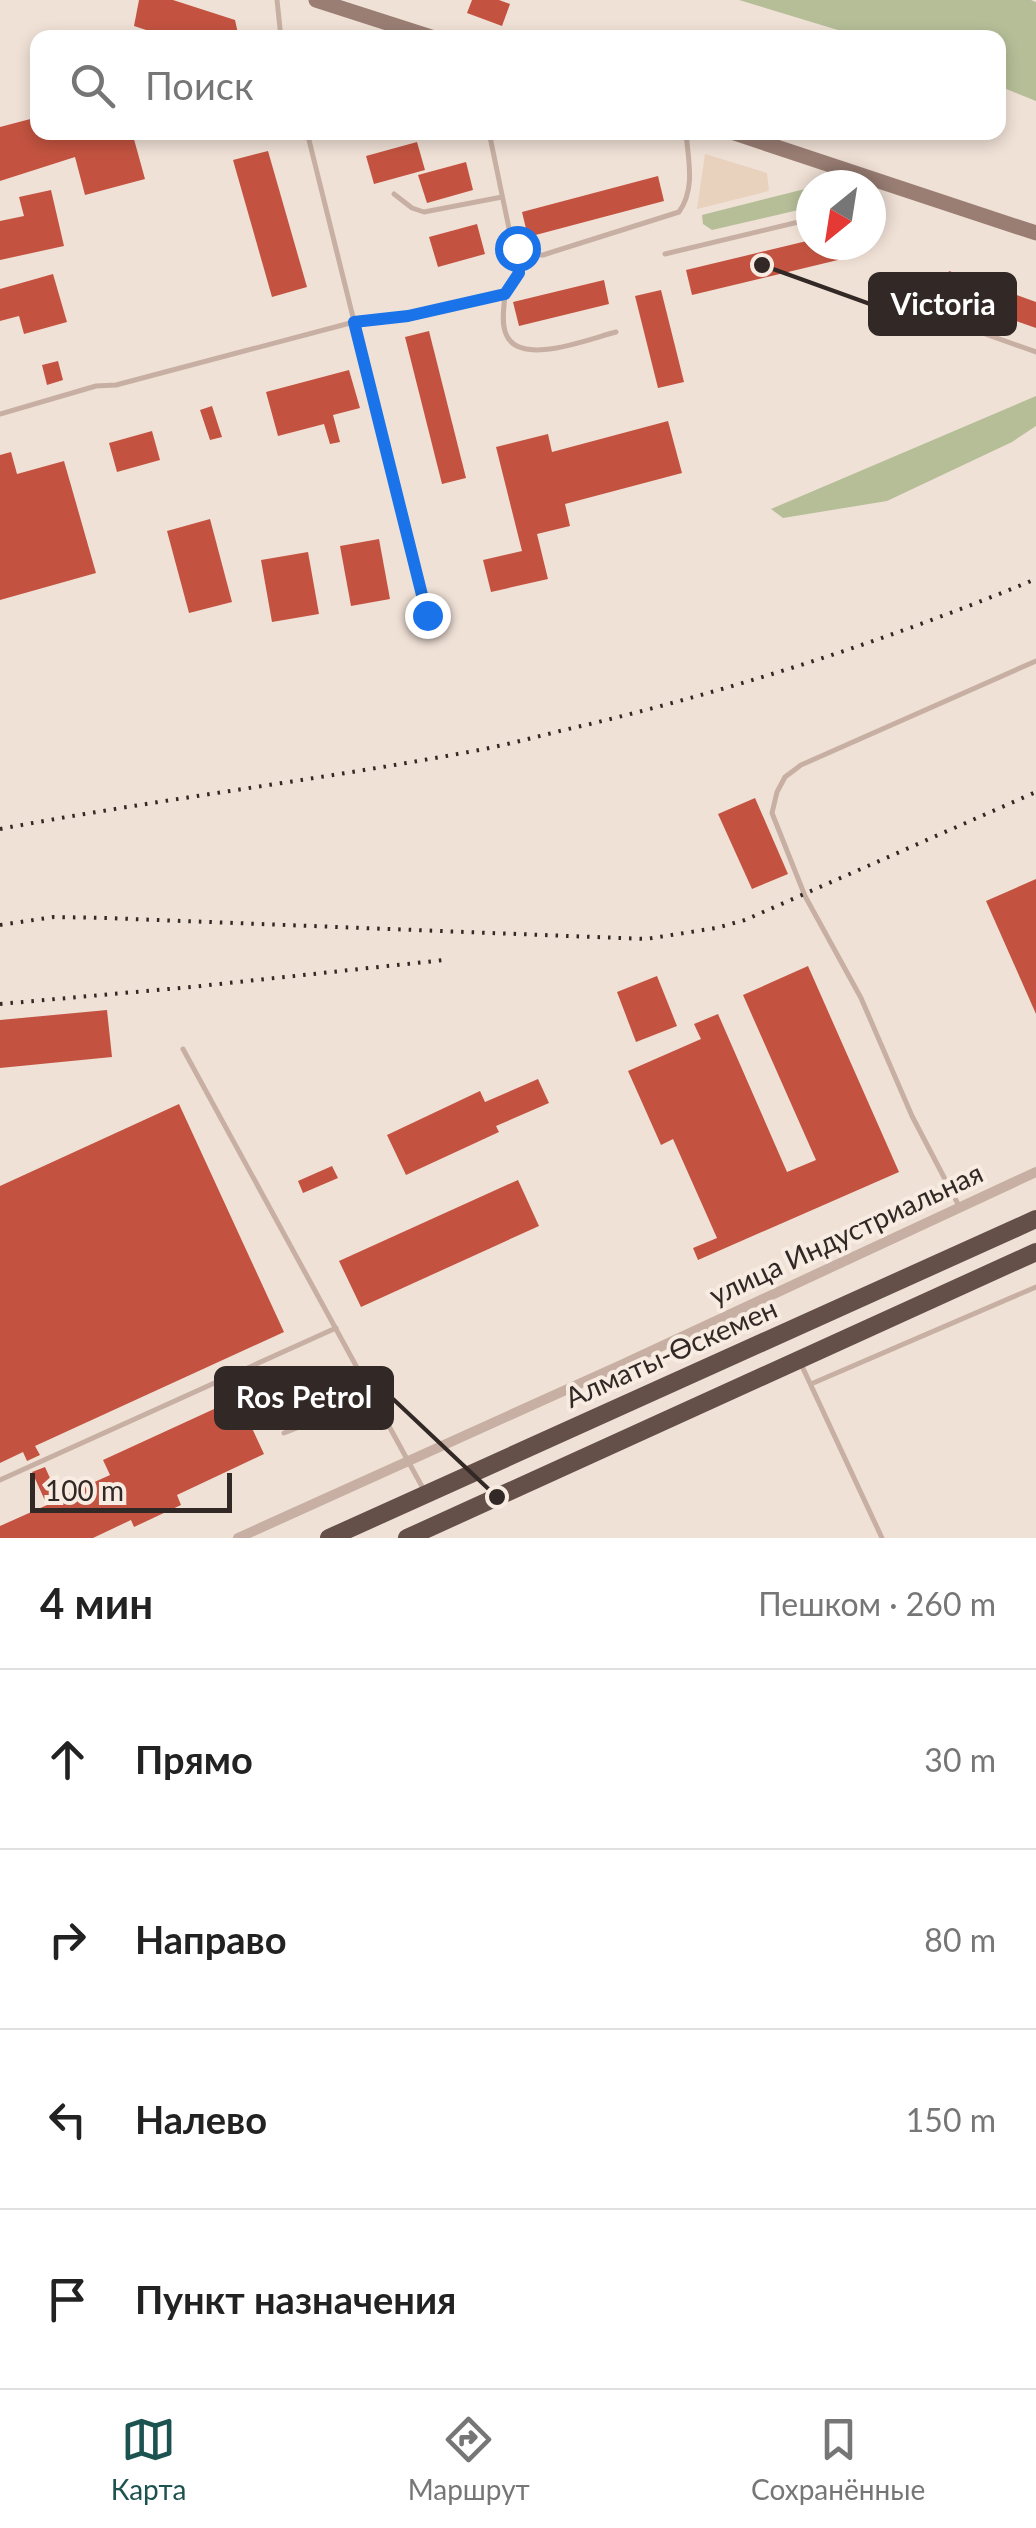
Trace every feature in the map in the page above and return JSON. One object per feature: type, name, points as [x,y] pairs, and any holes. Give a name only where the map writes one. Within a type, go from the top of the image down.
[{"type":"highway","name":"Алматы-Өскемен","points":[[329,1538],[1036,1219]]},
{"type":"highway","name":"Алматы-Өскемен","points":[[408,1538],[1036,1252]]},
{"type":"main road","points":[[316,0],[409,30]]},
{"type":"main road","points":[[754,140],[844,173],[1036,233]]},
{"type":"street","name":"улица Индустриальная","points":[[238,1538],[1036,1172]]},
{"type":"lane","points":[[277,0],[280,30]]},
{"type":"lane","points":[[309,140],[427,615]]},
{"type":"lane","points":[[491,140],[517,248],[519,273],[505,294],[505,334],[513,345],[526,351],[543,351],[616,332]]},
{"type":"lane","points":[[517,248],[527,254],[542,255],[679,212],[689,192],[687,140]]},
{"type":"lane","points":[[394,194],[424,212],[502,197]]},
{"type":"lane","points":[[666,254],[796,223]]},
{"type":"lane","points":[[0,414],[354,322],[408,316],[505,294]]},
{"type":"lane","points":[[904,305],[1036,352]]},
{"type":"lane","points":[[959,1207],[912,1116],[861,998],[805,896],[772,813],[785,777],[801,765],[1036,661]]},
{"type":"lane","points":[[183,1049],[426,1494]]},
{"type":"lane","points":[[810,1384],[1036,1288]]},
{"type":"lane","points":[[0,1480],[336,1328]]},
{"type":"lane","points":[[799,1359],[882,1538]]},
{"type":"lane","points":[[284,1433],[373,1398]]},
{"type":"green space","points":[[739,0],[1031,0],[1036,2],[1036,101],[1006,89],[1006,30],[838,30]]},
{"type":"green space","points":[[796,191],[796,210],[712,230],[703,224],[702,215]]},
{"type":"green space","points":[[1036,396],[1036,426],[1012,442],[887,501],[783,518],[771,509]]},
{"type":"shaded area","points":[[705,154],[767,173],[769,191],[697,209]]},
{"type":"building","points":[[139,0],[173,0],[235,20],[237,30],[146,30],[134,26]]},
{"type":"building","points":[[472,0],[510,4],[502,26],[467,13]]},
{"type":"building","points":[[30,119],[30,140],[134,140],[145,179],[85,195],[75,157],[0,181],[0,127]]},
{"type":"building","points":[[417,142],[425,170],[374,184],[366,156]]},
{"type":"building","points":[[268,151],[307,287],[272,297],[233,160]]},
{"type":"building","points":[[466,162],[473,190],[427,203],[418,175]]},
{"type":"building","points":[[658,176],[664,201],[528,237],[522,212]]},
{"type":"building","points":[[51,190],[64,246],[0,260],[0,221],[24,216],[19,197]]},
{"type":"building","points":[[477,224],[485,254],[438,267],[429,237]]},
{"type":"building","points":[[796,244],[796,260],[838,260],[692,295],[686,270]]},
{"type":"building","points":[[949,271],[1036,302],[1036,328],[941,295]]},
{"type":"building","points":[[53,274],[67,322],[24,334],[19,316],[0,321],[0,289]]},
{"type":"building","points":[[604,280],[609,304],[519,326],[513,302]]},
{"type":"building","points":[[661,290],[684,382],[658,388],[635,296]]},
{"type":"building","points":[[429,331],[466,478],[442,484],[405,337]]},
{"type":"building","points":[[58,361],[63,380],[47,385],[42,365]]},
{"type":"building","points":[[349,370],[360,408],[333,415],[340,442],[330,444],[324,424],[278,436],[266,392]]},
{"type":"building","points":[[212,406],[222,437],[210,440],[200,410]]},
{"type":"building","points":[[668,421],[682,473],[565,504],[570,526],[537,534],[548,579],[491,592],[483,560],[522,551],[496,447],[548,434],[552,452]]},
{"type":"building","points":[[152,431],[160,460],[117,472],[109,443]]},
{"type":"building","points":[[11,452],[17,474],[64,461],[96,573],[0,600],[0,455]]},
{"type":"building","points":[[210,519],[232,602],[189,613],[167,531]]},
{"type":"building","points":[[379,539],[390,599],[351,606],[340,546]]},
{"type":"building","points":[[308,552],[319,614],[272,622],[261,560]]},
{"type":"building","points":[[755,798],[788,874],[752,889],[718,814]]},
{"type":"building","points":[[1036,879],[1036,1014],[986,901]]},
{"type":"building","points":[[808,966],[899,1172],[698,1260],[693,1248],[717,1238],[673,1139],[661,1145],[628,1071],[701,1039],[694,1024],[718,1014],[787,1172],[816,1160],[743,995]]},
{"type":"building","points":[[657,976],[677,1026],[636,1042],[617,992]]},
{"type":"building","points":[[107,1010],[112,1057],[0,1068],[0,1020]]},
{"type":"building","points":[[538,1079],[549,1103],[496,1126],[499,1132],[406,1175],[387,1135],[480,1091],[485,1102]]},
{"type":"building","points":[[179,1104],[284,1332],[35,1446],[40,1455],[27,1461],[23,1452],[0,1463],[0,1186]]},
{"type":"building","points":[[332,1166],[338,1178],[303,1193],[298,1181]]},
{"type":"building","points":[[518,1180],[539,1226],[361,1307],[339,1261]]},
{"type":"building","points":[[238,1398],[264,1454],[177,1495],[181,1505],[134,1527],[131,1520],[93,1538],[0,1538],[0,1526],[47,1505],[32,1472],[45,1467],[59,1498],[110,1475],[103,1460]]},
{"type":"railway","points":[[0,829],[521,741],[760,678],[927,622],[1036,579]]},
{"type":"railway","points":[[0,925],[54,917],[106,918],[646,939],[745,920],[1036,792]]},
{"type":"railway","points":[[0,1004],[444,960]]},
{"type":"place","name":"Victoria","points":[[762,265]]},
{"type":"place","name":"Ros Petrol","points":[[497,1497]]},
{"type":"route","points":[[427,615],[354,322],[408,316],[505,294],[519,273],[517,248]]}]
